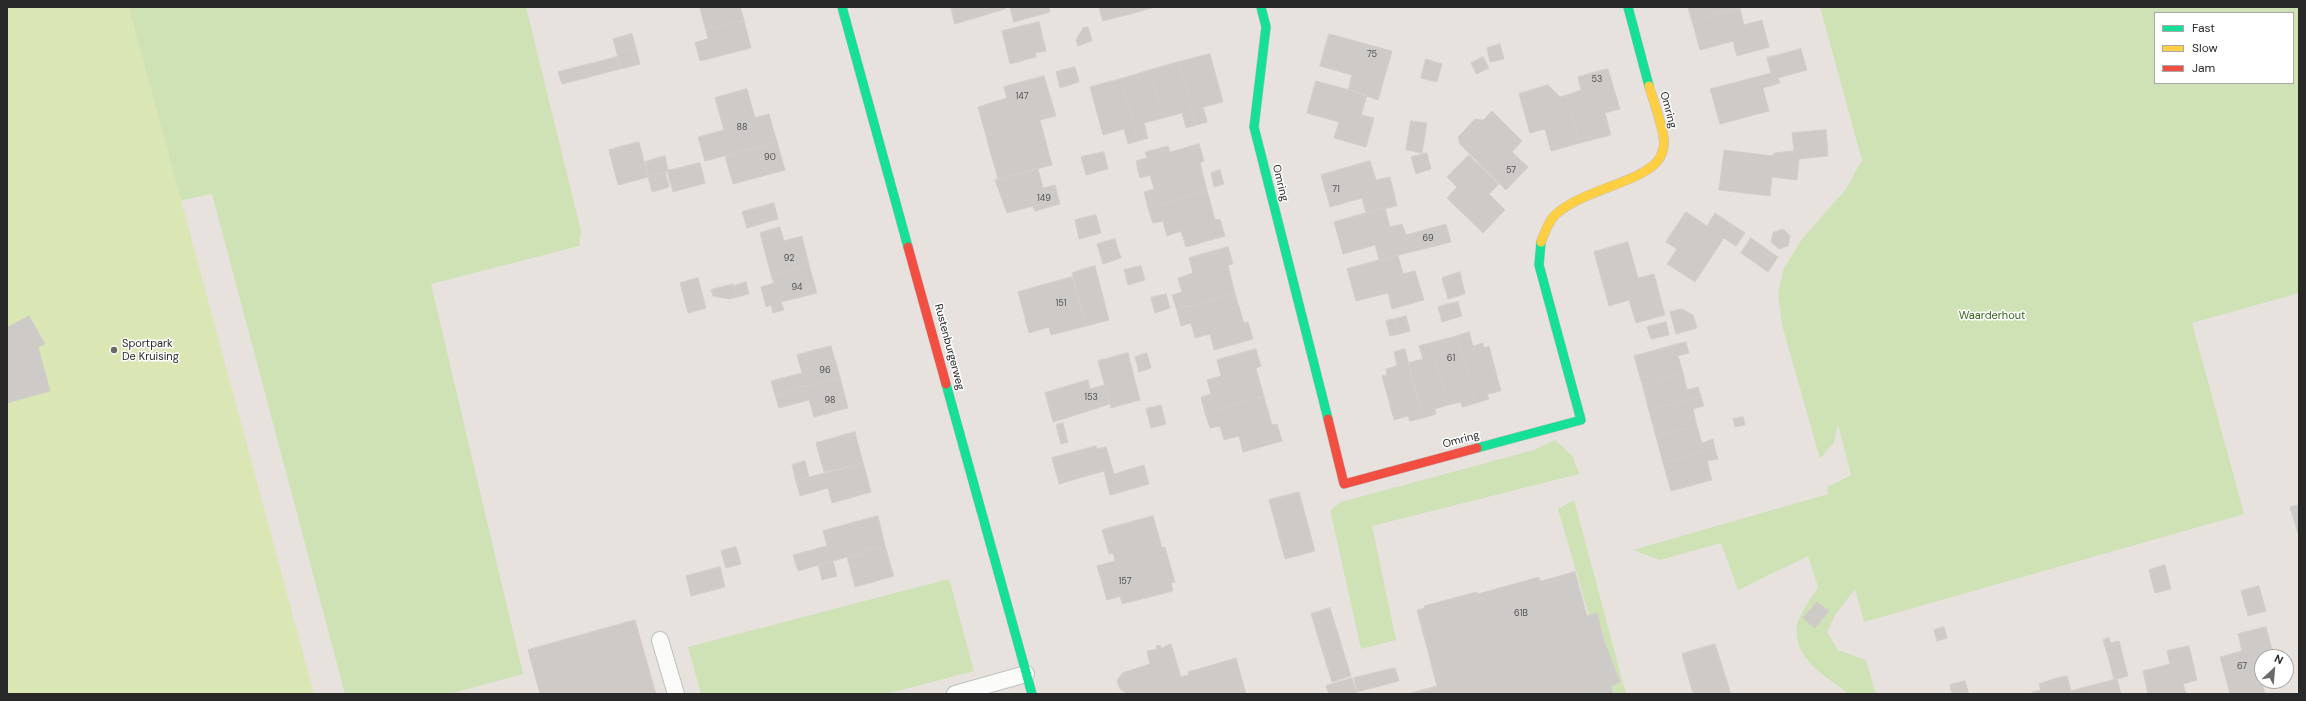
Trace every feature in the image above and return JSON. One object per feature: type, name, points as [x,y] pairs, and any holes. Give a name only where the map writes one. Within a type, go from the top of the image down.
[{"type":"street","name":"Rustenburgerweg","points":[[842,7],[1032,694]]},
{"type":"street","name":"Omring","points":[[1261,7],[1266,27],[1254,127],[1344,484],[1580,420],[1539,265],[1539,252],[1542,236],[1551,218],[1567,203],[1641,174],[1659,160],[1664,141],[1628,7]]},
{"type":"lane","points":[[660,640],[676,694]]},
{"type":"lane","points":[[955,694],[1026,674]]},
{"type":"green space","name":"Sportpark De Kruising","points":[[7,7],[129,7],[314,694],[7,694]]},
{"type":"green space","points":[[110,7],[526,7],[581,231],[579,246],[431,284],[523,674],[449,694],[345,694],[212,194],[165,204]]},
{"type":"green space","name":"Waarderhout","points":[[1820,7],[2299,7],[2299,293],[2192,323],[2244,514],[1864,622],[1855,589],[1835,615],[1827,632],[1838,650],[1866,660],[1876,694],[1846,694],[1845,691],[1827,678],[1804,656],[1797,637],[1797,625],[1803,611],[1818,587],[1808,556],[1738,590],[1721,543],[1660,560],[1633,550],[1828,494],[1827,487],[1851,475],[1838,424],[1834,442],[1820,459],[1782,325],[1778,293],[1784,268],[1802,239],[1846,189],[1862,160]]},
{"type":"green space","points":[[1555,440],[1573,457],[1579,474],[1372,526],[1396,640],[1361,649],[1330,510],[1341,502],[1534,450]]},
{"type":"green space","points":[[1574,500],[1626,694],[1612,694],[1558,509]]},
{"type":"green space","points":[[949,579],[974,671],[886,694],[701,694],[688,647]]},
{"type":"building","points":[[700,7],[740,7],[744,20],[706,30]]},
{"type":"building","points":[[951,7],[1005,7],[1005,9],[955,24]]},
{"type":"building","points":[[1010,7],[1049,7],[1050,12],[1014,22]]},
{"type":"building","points":[[1099,7],[1132,7],[1134,13],[1103,21]]},
{"type":"building","points":[[1132,7],[1155,7],[1134,13]]},
{"type":"building","points":[[1688,7],[1744,7],[1692,21]]},
{"type":"building","points":[[1740,8],[1744,25],[1762,20],[1769,47],[1737,56],[1733,41],[1700,50],[1692,21]]},
{"type":"building","points":[[744,20],[751,48],[700,61],[695,42],[708,39],[706,30]]},
{"type":"building","points":[[1039,22],[1046,51],[1035,53],[1036,57],[1010,64],[1002,31]]},
{"type":"building","points":[[1088,27],[1092,41],[1078,46],[1076,40],[1083,28]]},
{"type":"building","points":[[632,34],[636,48],[617,54],[613,39]]},
{"type":"building","points":[[1329,34],[1392,51],[1378,100],[1348,90],[1352,75],[1320,66]]},
{"type":"building","points":[[1500,44],[1504,59],[1490,62],[1487,48]]},
{"type":"building","points":[[636,48],[640,64],[620,69],[617,54]]},
{"type":"building","points":[[1801,49],[1807,70],[1778,78],[1780,83],[1763,88],[1769,111],[1720,124],[1710,89],[1771,73],[1767,58]]},
{"type":"building","points":[[1210,54],[1223,102],[1203,107],[1207,122],[1196,125],[1179,62]]},
{"type":"building","points":[[617,57],[620,69],[562,84],[558,72]]},
{"type":"building","points":[[1483,57],[1489,68],[1476,74],[1471,63]]},
{"type":"building","points":[[1426,59],[1442,64],[1437,82],[1421,78]]},
{"type":"building","points":[[1179,62],[1196,125],[1186,128],[1182,113],[1163,118],[1150,70]]},
{"type":"building","points":[[1075,67],[1079,82],[1060,88],[1056,72]]},
{"type":"building","points":[[1608,69],[1620,109],[1605,113],[1611,135],[1580,143],[1567,95],[1581,90],[1578,77]]},
{"type":"building","points":[[1150,70],[1163,118],[1144,123],[1148,138],[1138,141],[1121,79]]},
{"type":"building","points":[[1044,76],[1056,116],[1040,120],[1052,165],[998,179],[978,107],[1007,98],[1004,87]]},
{"type":"building","points":[[1121,79],[1138,141],[1128,144],[1124,129],[1103,135],[1090,87]]},
{"type":"building","points":[[1316,81],[1367,95],[1361,115],[1374,118],[1366,147],[1334,138],[1339,122],[1307,113]]},
{"type":"building","points":[[1548,85],[1560,97],[1567,95],[1580,143],[1551,151],[1545,129],[1530,133],[1519,94]]},
{"type":"building","points":[[747,89],[755,118],[769,114],[777,142],[705,161],[698,137],[724,130],[715,98]]},
{"type":"building","points":[[1492,111],[1522,141],[1512,152],[1528,167],[1506,190],[1460,144],[1458,137],[1475,119],[1483,120]]},
{"type":"building","points":[[1411,121],[1427,123],[1422,153],[1406,150]]},
{"type":"building","points":[[1826,130],[1828,156],[1799,159],[1797,180],[1772,177],[1770,196],[1719,190],[1724,150],[1773,156],[1774,153],[1794,151],[1792,133]]},
{"type":"building","points":[[639,142],[648,177],[618,185],[609,150]]},
{"type":"building","points":[[777,142],[785,170],[733,184],[725,156]]},
{"type":"building","points":[[1199,144],[1204,161],[1200,163],[1207,191],[1148,208],[1144,192],[1154,189],[1150,175],[1140,178],[1136,161],[1147,158],[1145,152],[1168,146],[1170,152]]},
{"type":"building","points":[[1104,152],[1108,169],[1086,175],[1081,157]]},
{"type":"building","points":[[1427,153],[1431,169],[1416,174],[1411,157]]},
{"type":"building","points":[[1469,155],[1499,184],[1489,194],[1505,210],[1483,233],[1447,198],[1457,187],[1447,177]]},
{"type":"building","points":[[665,156],[668,171],[648,177],[645,162]]},
{"type":"building","points":[[1370,161],[1376,180],[1390,177],[1397,206],[1366,213],[1362,198],[1330,207],[1321,175]]},
{"type":"building","points":[[700,163],[705,183],[673,192],[667,171]]},
{"type":"building","points":[[1038,169],[1043,188],[1055,185],[1060,204],[1035,211],[1033,206],[1007,213],[995,180]]},
{"type":"building","points":[[1220,170],[1224,184],[1214,187],[1211,173]]},
{"type":"building","points":[[665,172],[669,187],[652,192],[648,177]]},
{"type":"building","points":[[1207,191],[1215,220],[1220,219],[1225,236],[1186,247],[1181,231],[1167,236],[1163,221],[1153,223],[1148,208]]},
{"type":"building","points":[[774,203],[778,219],[747,228],[742,212]]},
{"type":"building","points":[[1385,208],[1390,227],[1402,224],[1406,235],[1446,224],[1451,242],[1379,260],[1375,245],[1343,254],[1334,222]]},
{"type":"building","points":[[1686,212],[1707,226],[1715,213],[1745,233],[1736,246],[1724,238],[1695,282],[1667,264],[1677,249],[1666,242]]},
{"type":"building","points":[[1096,215],[1101,233],[1079,239],[1075,220]]},
{"type":"building","points":[[780,227],[784,241],[802,236],[809,265],[771,275],[760,233]]},
{"type":"building","points":[[1783,229],[1790,236],[1788,246],[1779,249],[1771,242],[1773,233]]},
{"type":"building","points":[[1751,238],[1778,257],[1768,272],[1741,253]]},
{"type":"building","points":[[1115,239],[1121,258],[1103,264],[1097,244]]},
{"type":"building","points":[[1628,242],[1638,278],[1654,274],[1665,315],[1636,323],[1629,300],[1609,306],[1594,252]]},
{"type":"building","points":[[1228,247],[1233,264],[1228,265],[1235,294],[1177,310],[1172,295],[1182,292],[1178,278],[1193,273],[1189,258]]},
{"type":"building","points":[[1398,255],[1403,274],[1415,271],[1424,300],[1392,309],[1388,293],[1356,301],[1347,269]]},
{"type":"building","points":[[809,265],[817,293],[781,302],[784,310],[773,313],[771,305],[766,307],[761,287],[774,283],[771,275]]},
{"type":"building","points":[[1095,266],[1109,320],[1086,326],[1072,273]]},
{"type":"building","points":[[1141,266],[1145,280],[1128,285],[1124,270]]},
{"type":"building","points":[[1460,272],[1465,294],[1448,299],[1442,278]]},
{"type":"building","points":[[1072,277],[1086,326],[1051,335],[1049,327],[1029,333],[1018,292]]},
{"type":"building","points":[[698,278],[706,308],[688,313],[680,283]]},
{"type":"building","points":[[746,282],[749,294],[737,297],[734,286]]},
{"type":"building","points":[[733,284],[737,297],[729,299],[713,296],[711,290]]},
{"type":"building","points":[[1166,294],[1170,308],[1155,313],[1151,298]]},
{"type":"building","points":[[1235,294],[1244,323],[1248,322],[1253,339],[1214,350],[1210,334],[1195,338],[1191,323],[1181,326],[1177,310]]},
{"type":"building","points":[[1458,302],[1462,316],[1452,319],[1448,304]]},
{"type":"building","points":[[1448,304],[1452,319],[1442,322],[1438,307]]},
{"type":"building","points":[[1682,309],[1693,315],[1697,328],[1676,334],[1670,312]]},
{"type":"building","points":[[29,316],[45,344],[38,347],[50,391],[7,403],[7,328]]},
{"type":"building","points":[[1406,316],[1410,331],[1400,334],[1395,319]]},
{"type":"building","points":[[1395,319],[1400,334],[1390,336],[1386,321]]},
{"type":"building","points":[[1666,322],[1669,335],[1651,339],[1647,327]]},
{"type":"building","points":[[1469,332],[1473,346],[1483,343],[1484,348],[1489,346],[1501,391],[1487,394],[1489,399],[1476,403],[1457,336]]},
{"type":"building","points":[[1457,336],[1476,403],[1462,407],[1461,402],[1448,405],[1431,343]]},
{"type":"building","points":[[1686,342],[1689,353],[1678,356],[1683,373],[1642,384],[1634,356]]},
{"type":"building","points":[[1431,343],[1448,405],[1435,409],[1436,414],[1423,418],[1408,363],[1423,359],[1419,346]]},
{"type":"building","points":[[831,346],[840,377],[775,395],[771,381],[802,373],[797,355]]},
{"type":"building","points":[[1256,349],[1261,366],[1256,368],[1264,397],[1205,413],[1201,397],[1211,394],[1207,380],[1221,376],[1217,360]]},
{"type":"building","points":[[1405,349],[1423,418],[1410,421],[1408,416],[1394,420],[1382,376],[1387,375],[1386,369],[1397,366],[1394,352]]},
{"type":"building","points":[[1128,353],[1140,400],[1111,408],[1098,361]]},
{"type":"building","points":[[1147,353],[1151,368],[1139,372],[1135,357]]},
{"type":"building","points":[[1683,373],[1687,390],[1698,387],[1701,396],[1649,411],[1642,384]]},
{"type":"building","points":[[840,377],[848,408],[814,417],[809,400],[779,408],[775,395]]},
{"type":"building","points":[[1088,380],[1090,389],[1105,385],[1110,404],[1053,422],[1045,393]]},
{"type":"building","points":[[1701,396],[1704,406],[1693,409],[1697,426],[1656,437],[1649,411]]},
{"type":"building","points":[[1264,397],[1272,425],[1277,424],[1282,441],[1243,452],[1239,436],[1224,440],[1220,426],[1210,428],[1205,413]]},
{"type":"building","points":[[1161,405],[1166,424],[1151,428],[1146,409]]},
{"type":"building","points":[[1743,417],[1745,425],[1735,427],[1733,419]]},
{"type":"building","points":[[1063,423],[1068,442],[1061,444],[1056,425]]},
{"type":"building","points":[[1697,426],[1702,443],[1713,439],[1715,449],[1663,463],[1656,437]]},
{"type":"building","points":[[855,432],[863,463],[824,472],[816,443]]},
{"type":"building","points":[[1096,446],[1097,449],[1106,447],[1114,474],[1144,465],[1149,484],[1110,495],[1104,471],[1059,484],[1052,458]]},
{"type":"building","points":[[1715,449],[1718,459],[1707,461],[1712,480],[1671,491],[1663,463]]},
{"type":"building","points":[[805,461],[809,477],[796,481],[792,465]]},
{"type":"building","points":[[863,463],[871,492],[832,503],[828,488],[800,496],[796,481]]},
{"type":"building","points":[[1299,492],[1315,551],[1285,559],[1269,500]]},
{"type":"building","points":[[2299,505],[2299,533],[2298,533],[2290,507]]},
{"type":"building","points":[[878,516],[885,546],[798,571],[793,555],[827,546],[823,531]]},
{"type":"building","points":[[1153,516],[1162,548],[1165,547],[1175,582],[1171,583],[1173,591],[1122,604],[1120,596],[1107,600],[1097,566],[1115,561],[1113,553],[1109,554],[1102,530]]},
{"type":"building","points":[[885,546],[894,576],[855,587],[847,557]]},
{"type":"building","points":[[736,547],[741,564],[726,568],[721,551]]},
{"type":"building","points":[[833,561],[837,576],[822,580],[818,565]]},
{"type":"building","points":[[2165,565],[2171,589],[2155,593],[2149,570]]},
{"type":"building","points":[[720,567],[725,587],[691,596],[686,576]]},
{"type":"building","points":[[1575,572],[1587,616],[1597,613],[1604,641],[1620,682],[1611,686],[1613,694],[1407,694],[1437,686],[1417,610],[1425,608],[1424,606],[1477,592],[1478,594],[1539,577],[1540,581]]},
{"type":"building","points":[[2259,586],[2266,611],[2248,616],[2241,591]]},
{"type":"building","points":[[1817,602],[1829,611],[1815,628],[1803,618]]},
{"type":"building","points":[[1330,608],[1351,676],[1332,682],[1311,614]]},
{"type":"building","points":[[635,620],[656,694],[540,694],[528,650]]},
{"type":"building","points":[[1944,627],[1947,638],[1937,641],[1934,630]]},
{"type":"building","points":[[2266,627],[2272,649],[2254,649],[2254,689],[2264,689],[2265,694],[2230,694],[2220,657],[2242,651],[2238,634]]},
{"type":"building","points":[[2109,638],[2111,643],[2119,641],[2122,653],[2108,656],[2103,640]]},
{"type":"building","points":[[1171,644],[1181,677],[1189,675],[1188,672],[1236,658],[1246,694],[1133,694],[1126,693],[1120,689],[1117,681],[1122,673],[1150,664],[1147,651],[1157,649],[1156,646],[1160,645],[1161,648]]},
{"type":"building","points":[[1715,644],[1731,694],[1693,694],[1682,654]]},
{"type":"building","points":[[2189,646],[2197,680],[2183,684],[2186,694],[2148,694],[2143,671],[2170,664],[2167,651]]},
{"type":"building","points":[[2122,653],[2128,676],[2114,680],[2108,656]]},
{"type":"building","points":[[1395,668],[1399,681],[1357,692],[1354,678]]},
{"type":"building","points":[[2067,676],[2072,694],[2059,694],[2055,679]]},
{"type":"building","points":[[1352,678],[1357,694],[1329,694],[1326,686]]},
{"type":"building","points":[[2055,679],[2059,694],[2033,694],[2032,692],[2041,690],[2039,684]]},
{"type":"building","points":[[2117,679],[2121,694],[2072,694],[2071,691]]},
{"type":"building","points":[[1965,681],[1969,694],[1952,694],[1950,685]]},
{"type":"traffic: fast","points":[[842,7],[908,247]]},
{"type":"traffic: fast","points":[[1261,7],[1266,27],[1254,127],[1328,419]]},
{"type":"traffic: fast","points":[[1628,7],[1649,86]]},
{"type":"traffic: fast","points":[[1477,448],[1581,420],[1539,265],[1541,242]]},
{"type":"traffic: fast","points":[[946,384],[1032,694]]},
{"type":"traffic: slow","points":[[1541,242],[1550,221],[1566,206],[1595,192],[1640,174],[1651,167],[1659,159],[1663,149],[1664,136],[1649,86]]},
{"type":"traffic: jam","points":[[908,247],[946,384]]},
{"type":"traffic: jam","points":[[1328,419],[1344,484],[1477,448]]},
{"type":"place","name":"Sportpark De Kruising","points":[[114,350]]}]
